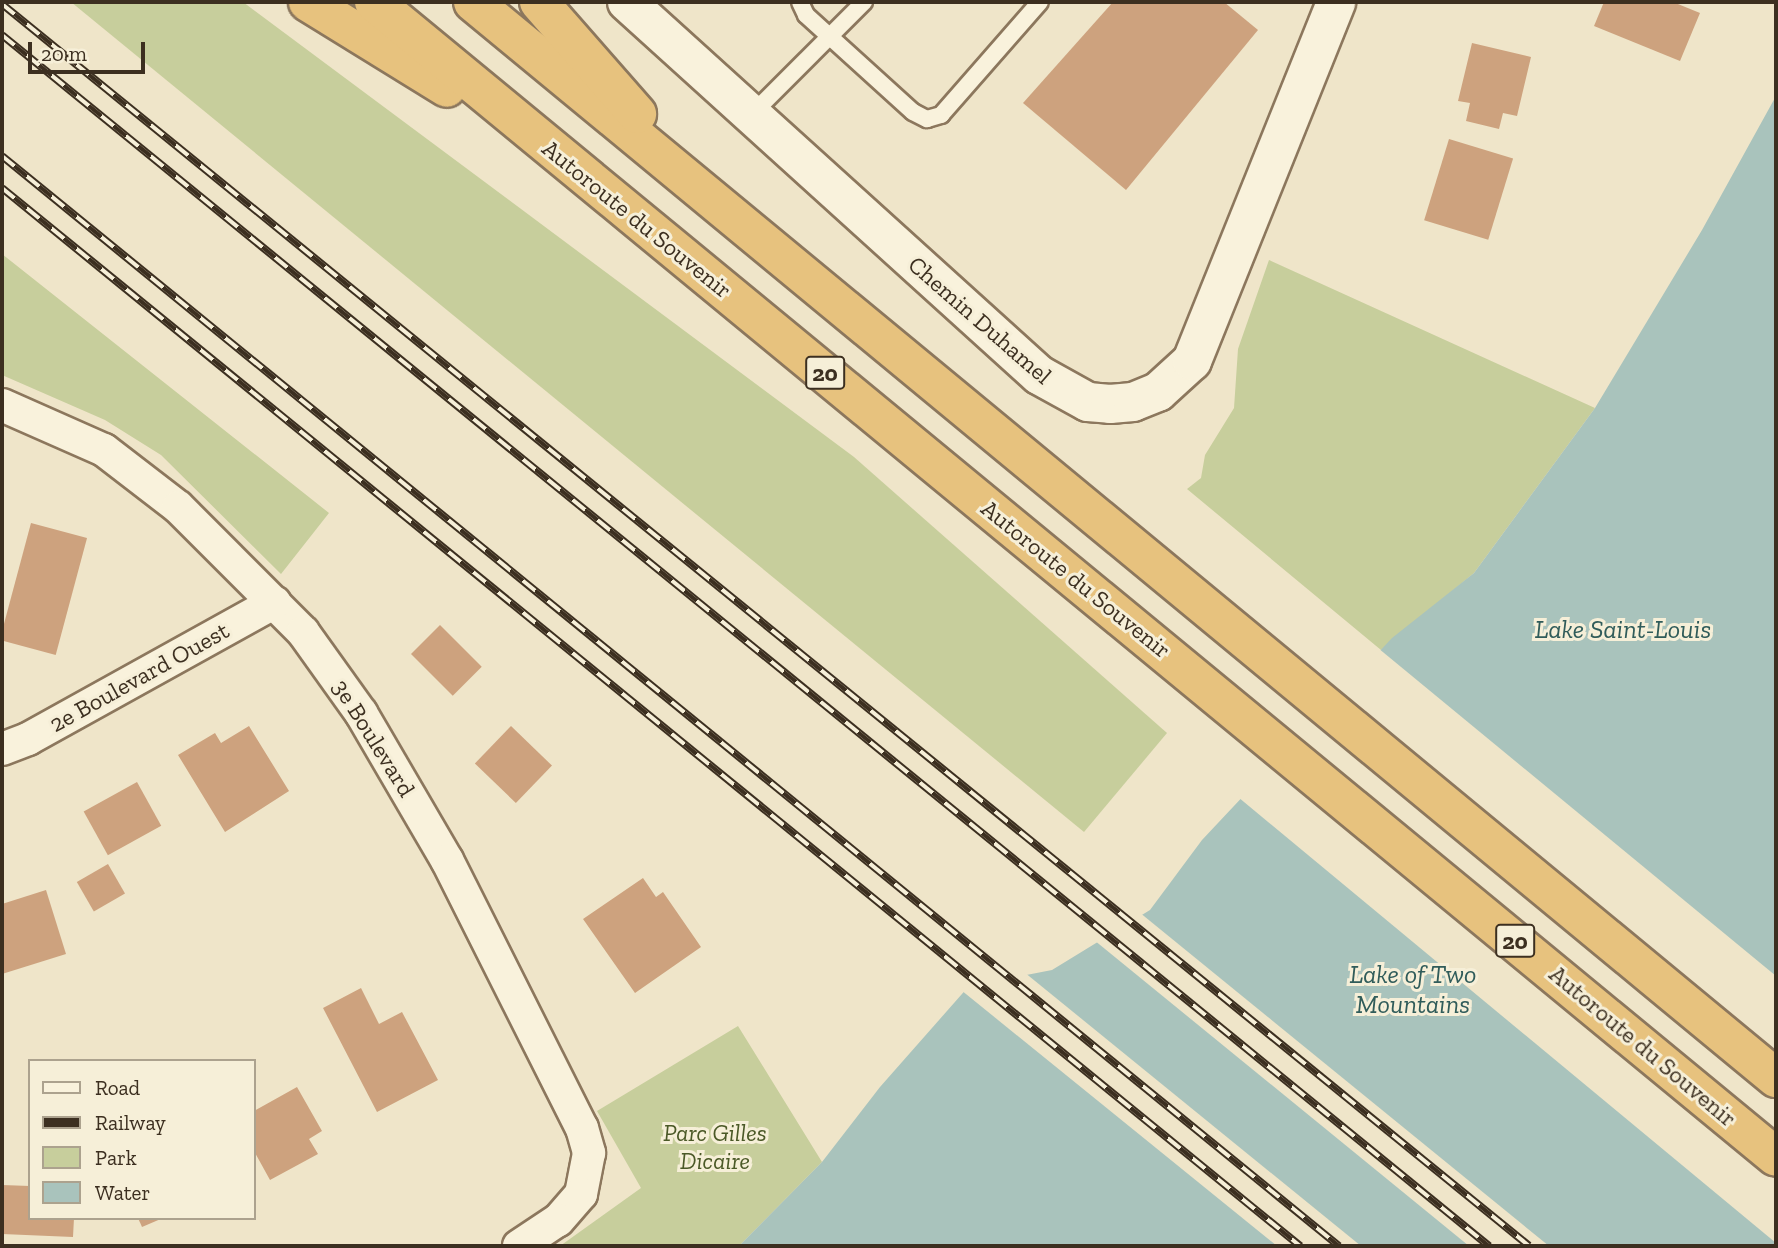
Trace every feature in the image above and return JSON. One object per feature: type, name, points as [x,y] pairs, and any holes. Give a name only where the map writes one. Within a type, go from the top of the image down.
[{"type":"highway","points":[[308,2],[571,165]]},
{"type":"highway","name":"Autoroute du Souvenir","points":[[374,2],[1776,1157]]},
{"type":"highway","name":"20","points":[[472,2],[1776,1078]]},
{"type":"highway","points":[[539,2],[712,200]]},
{"type":"street","name":"Chemin Duhamel","points":[[627,2],[1039,375],[1088,402],[1133,402],[1176,379],[1205,339],[1286,121],[1336,2]]},
{"type":"street","name":"3e Boulevard","points":[[2,405],[75,435],[142,477],[275,602],[362,713],[447,860],[522,1003],[582,1128],[589,1153],[581,1194],[558,1220],[519,1246]]},
{"type":"street","name":"2e Boulevard Ouest","points":[[2,749],[50,727],[275,602]]},
{"type":"lane","points":[[800,2],[806,15],[913,112],[927,119],[941,115],[1040,2]]},
{"type":"lane","points":[[751,115],[864,2]]},
{"type":"green space","points":[[71,2],[243,2],[854,457],[1167,733],[1084,832]]},
{"type":"green space","points":[[2,254],[329,513],[281,574],[161,455],[105,420],[2,375]]},
{"type":"green space","points":[[1269,260],[1595,408],[1474,573],[1381,650],[1187,489],[1201,478],[1205,455],[1234,408],[1238,349]]},
{"type":"green space","name":"Parc Gilles Dicaire","points":[[738,1026],[822,1162],[739,1246],[560,1246],[641,1188],[597,1111]]},
{"type":"water","name":"Lake of Two Mountains","points":[[1776,96],[1776,1246],[739,1246],[822,1162],[880,1087],[969,986],[1052,970],[1150,910],[1202,840],[1392,638],[1474,573],[1595,408],[1702,230]]},
{"type":"pier","points":[[1378,648],[1776,976],[1776,1243],[1238,797]]},
{"type":"pier","points":[[1139,912],[1549,1246],[1469,1246],[1094,940]]},
{"type":"pier","points":[[1024,972],[1361,1246],[1277,1246],[961,990],[968,982]]},
{"type":"building","points":[[1113,2],[1224,2],[1258,30],[1126,190],[1023,103]]},
{"type":"building","points":[[1604,2],[1673,2],[1700,13],[1680,61],[1594,26]]},
{"type":"building","points":[[1472,43],[1531,57],[1517,116],[1503,113],[1499,129],[1466,121],[1470,103],[1458,101]]},
{"type":"building","points":[[1449,139],[1513,159],[1488,240],[1424,220]]},
{"type":"building","points":[[31,523],[87,538],[56,655],[2,640],[2,631]]},
{"type":"building","points":[[440,625],[482,667],[453,696],[411,654]]},
{"type":"building","points":[[249,726],[289,791],[225,832],[178,755],[215,733],[221,743]]},
{"type":"building","points":[[511,726],[552,766],[516,803],[475,763]]},
{"type":"building","points":[[137,782],[161,826],[108,855],[84,812]]},
{"type":"building","points":[[108,864],[125,893],[94,911],[77,882]]},
{"type":"building","points":[[643,878],[656,897],[663,892],[701,947],[635,993],[583,919]]},
{"type":"building","points":[[46,890],[66,954],[2,974],[2,904]]},
{"type":"building","points":[[361,988],[379,1024],[402,1012],[438,1080],[377,1112],[323,1008]]},
{"type":"building","points":[[297,1087],[322,1131],[309,1139],[318,1154],[270,1180],[256,1155],[256,1110]]},
{"type":"building","points":[[2,1185],[28,1186],[28,1220],[74,1220],[73,1237],[2,1234]]},
{"type":"building","points":[[139,1220],[158,1220],[142,1227]]},
{"type":"railway","points":[[2,4],[1529,1246]]},
{"type":"railway","points":[[2,35],[1489,1246]]},
{"type":"railway","points":[[2,156],[1339,1246]]},
{"type":"railway","points":[[2,188],[1300,1246]]},
{"type":"water label","name":"Lake Saint-Louis","points":[[1623,630]]}]
